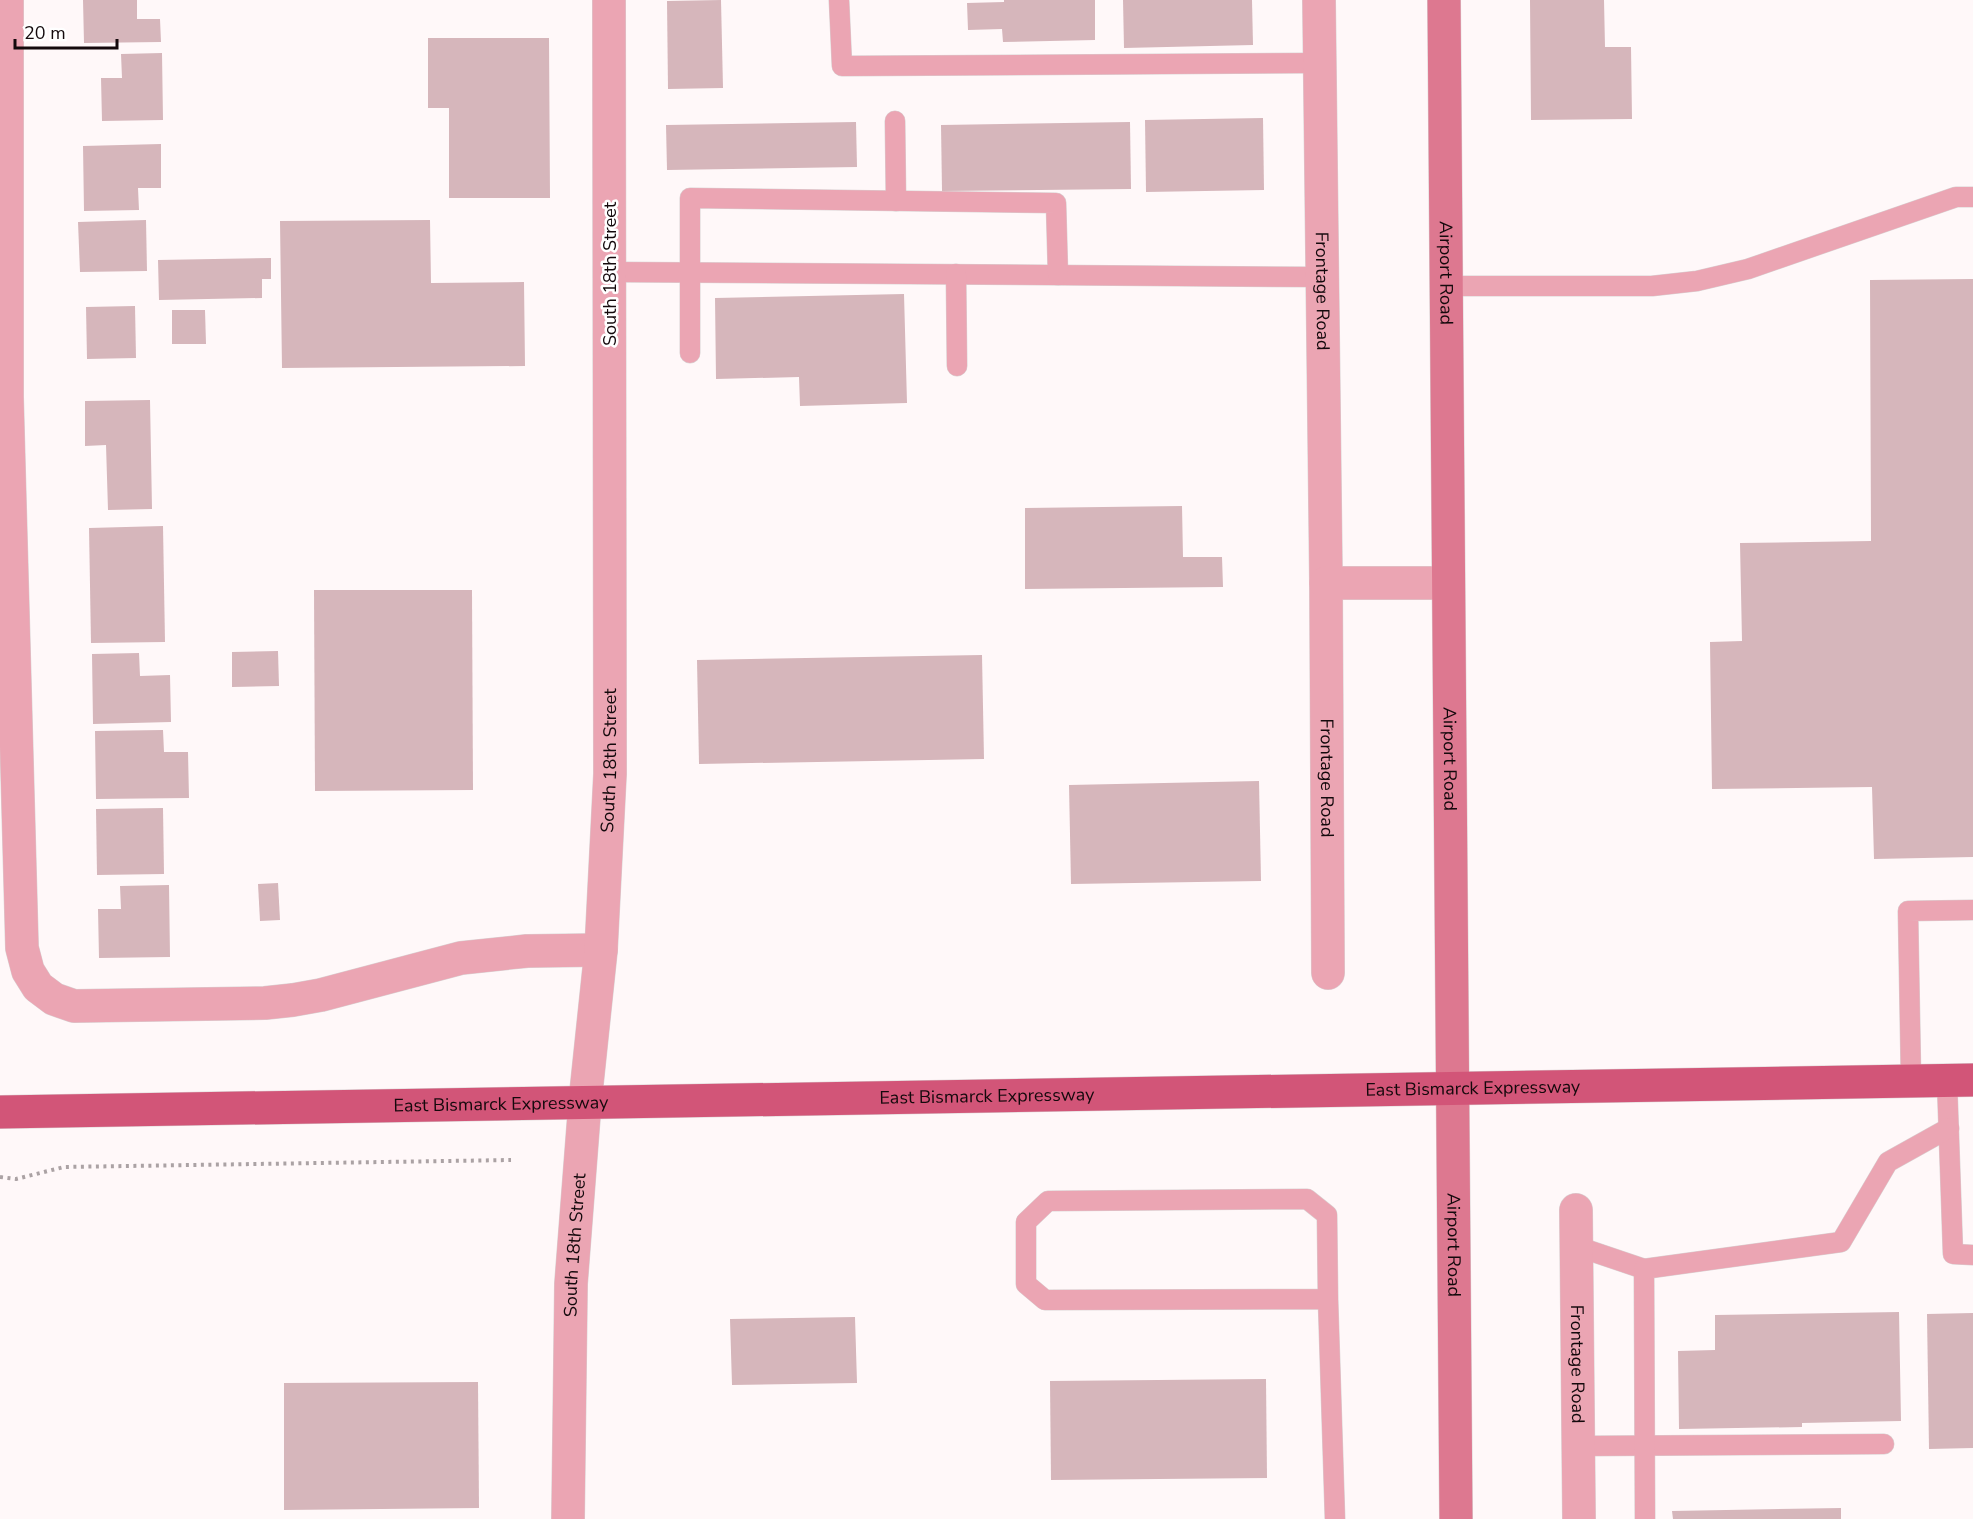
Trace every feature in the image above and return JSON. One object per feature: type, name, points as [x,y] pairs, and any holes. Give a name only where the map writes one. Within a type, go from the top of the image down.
[{"type":"main road","name":"Airport Road","points":[[1444,0],[1456,1519]]},
{"type":"main road","name":"East Bismarck Expressway","points":[[0,1112],[1960,1080]]},
{"type":"street","points":[[7,0],[9,861],[27,970],[38,987],[54,999],[74,1006],[265,1003],[321,995],[461,958],[526,951],[602,950]]},
{"type":"street","name":"South 18th Street","points":[[568,1519],[571,1284],[585,1102],[602,950],[609,815],[611,722],[609,0]]},
{"type":"street","name":"Frontage Road","points":[[1319,0],[1328,973]]},
{"type":"street","points":[[1326,584],[1448,583]]},
{"type":"street","name":"Frontage Road","points":[[1576,1210],[1580,1519]]},
{"type":"lane","points":[[839,0],[842,66],[1320,63]]},
{"type":"lane","points":[[895,122],[896,201]]},
{"type":"lane","points":[[1446,286],[1652,286],[1697,282],[1748,269],[1956,197],[1973,197]]},
{"type":"lane","points":[[690,353],[690,198],[1056,203],[1058,274]]},
{"type":"lane","points":[[610,272],[1323,277]]},
{"type":"lane","points":[[956,274],[957,366]]},
{"type":"lane","points":[[1911,1079],[1908,911],[1973,910]]},
{"type":"lane","points":[[1960,1080],[1949,1128],[1953,1254],[1973,1255]]},
{"type":"lane","points":[[1576,1246],[1644,1269],[1841,1242],[1888,1162],[1949,1128]]},
{"type":"lane","points":[[1328,1299],[1045,1300],[1026,1284],[1026,1222],[1048,1201],[1307,1199],[1327,1215],[1335,1519]]},
{"type":"lane","points":[[1644,1269],[1645,1519]]},
{"type":"lane","points":[[1579,1446],[1884,1444]]},
{"type":"path","points":[[0,1177],[16,1179],[64,1167],[511,1160]]},
{"type":"building","points":[[83,0],[137,0],[137,19],[160,19],[161,42],[84,43]]},
{"type":"building","points":[[721,0],[723,88],[668,89],[667,1]]},
{"type":"building","points":[[1004,0],[1095,0],[1095,40],[1003,42],[1002,29],[968,30],[967,3],[1004,2]]},
{"type":"building","points":[[1123,0],[1252,0],[1253,45],[1124,48]]},
{"type":"building","points":[[1530,0],[1604,0],[1605,47],[1631,47],[1632,119],[1531,120]]},
{"type":"building","points":[[428,38],[549,38],[550,198],[449,198],[449,108],[428,108]]},
{"type":"building","points":[[162,53],[163,120],[102,121],[101,78],[122,78],[121,54]]},
{"type":"building","points":[[1263,118],[1264,190],[1146,192],[1145,120]]},
{"type":"building","points":[[856,122],[857,167],[667,170],[666,125]]},
{"type":"building","points":[[1130,122],[1131,189],[942,191],[941,125]]},
{"type":"building","points":[[161,144],[161,188],[138,188],[139,210],[84,211],[83,146]]},
{"type":"building","points":[[146,220],[147,271],[80,272],[78,222]]},
{"type":"building","points":[[430,220],[431,283],[524,282],[525,366],[282,368],[280,221]]},
{"type":"building","points":[[271,258],[271,279],[262,279],[262,298],[159,300],[158,260]]},
{"type":"building","points":[[1973,279],[1973,857],[1874,859],[1872,787],[1712,789],[1710,642],[1742,641],[1740,543],[1871,541],[1870,280]]},
{"type":"building","points":[[904,294],[907,403],[800,406],[799,377],[716,379],[715,298]]},
{"type":"building","points":[[135,306],[136,358],[87,359],[86,307]]},
{"type":"building","points":[[172,310],[205,310],[206,344],[172,344]]},
{"type":"building","points":[[150,400],[152,509],[108,510],[106,445],[85,446],[85,401]]},
{"type":"building","points":[[1182,506],[1183,557],[1222,557],[1223,587],[1025,589],[1025,508]]},
{"type":"building","points":[[163,526],[165,642],[91,643],[89,528]]},
{"type":"building","points":[[314,590],[472,590],[473,790],[315,791]]},
{"type":"building","points":[[278,651],[279,686],[232,687],[232,652]]},
{"type":"building","points":[[139,653],[140,676],[170,675],[171,722],[93,724],[92,654]]},
{"type":"building","points":[[982,655],[984,759],[699,764],[697,660]]},
{"type":"building","points":[[163,730],[164,752],[188,752],[189,798],[96,799],[95,731]]},
{"type":"building","points":[[1259,781],[1261,881],[1071,884],[1069,785]]},
{"type":"building","points":[[163,808],[164,874],[97,875],[96,809]]},
{"type":"building","points":[[278,883],[280,920],[260,921],[258,884]]},
{"type":"building","points":[[169,885],[170,957],[99,958],[98,909],[121,909],[120,886]]},
{"type":"building","points":[[1899,1312],[1901,1421],[1802,1423],[1802,1427],[1679,1429],[1678,1351],[1715,1350],[1715,1315]]},
{"type":"building","points":[[1973,1313],[1973,1448],[1929,1449],[1927,1314]]},
{"type":"building","points":[[855,1317],[857,1383],[732,1385],[730,1319]]},
{"type":"building","points":[[1266,1379],[1267,1478],[1051,1480],[1050,1381]]},
{"type":"building","points":[[478,1382],[479,1508],[284,1510],[284,1383]]},
{"type":"building","points":[[1841,1508],[1841,1519],[1673,1519],[1672,1511]]}]
